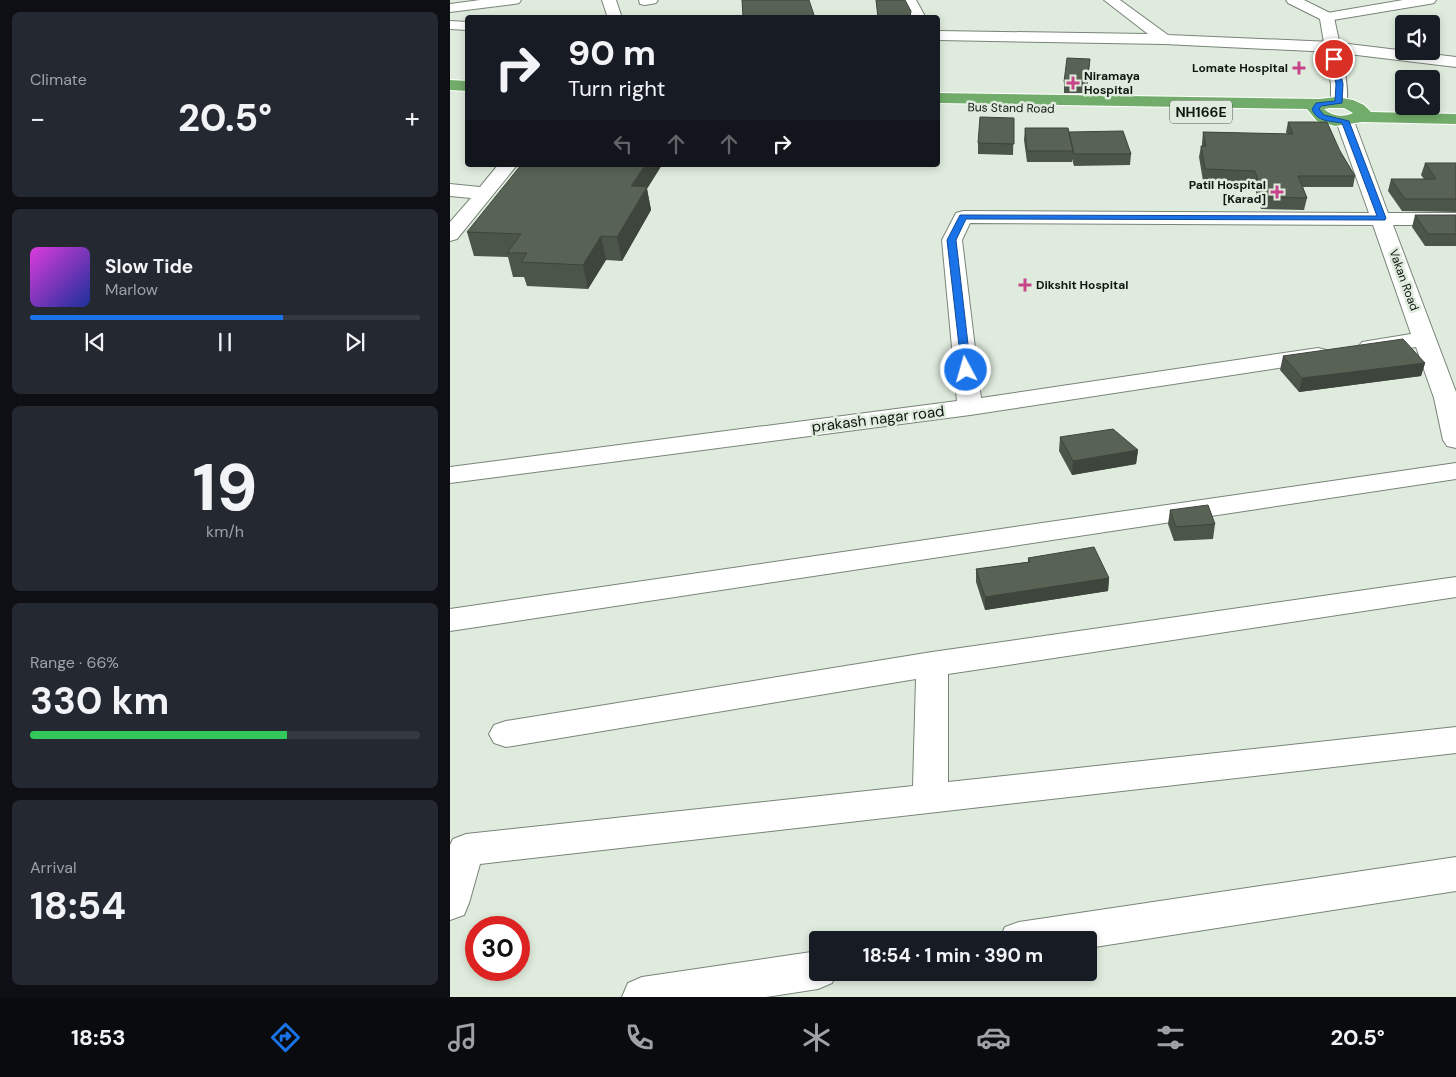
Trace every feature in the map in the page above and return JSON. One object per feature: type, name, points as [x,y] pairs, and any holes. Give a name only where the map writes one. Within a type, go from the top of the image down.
[{"type":"highway","points":[[450,85],[465,86]]},
{"type":"highway","points":[[450,94],[465,95]]},
{"type":"highway","name":"NH166E","points":[[940,98],[1318,110],[1329,119],[1351,113],[1456,112]]},
{"type":"highway","name":"Bus Stand Road","points":[[940,106],[1318,110]]},
{"type":"highway","name":"NH166E","points":[[1351,113],[1456,119]]},
{"type":"street","points":[[450,8],[514,0]]},
{"type":"street","points":[[609,0],[614,15]]},
{"type":"street","points":[[645,1],[651,0]]},
{"type":"street","points":[[909,0],[917,15]]},
{"type":"street","points":[[1111,0],[1164,40]]},
{"type":"street","points":[[1293,0],[1327,17],[1429,0]]},
{"type":"street","name":"Vakan Road","points":[[1327,17],[1339,84],[1351,113],[1382,218],[1423,339],[1451,397],[1456,440]]},
{"type":"street","points":[[450,25],[465,26]]},
{"type":"street","points":[[940,36],[1164,40],[1332,47],[1456,62]]},
{"type":"street","points":[[450,235],[506,167]]},
{"type":"street","points":[[450,190],[486,193]]},
{"type":"street","points":[[970,407],[952,240],[963,217],[1456,219]]},
{"type":"street","name":"prakash nagar road","points":[[450,475],[970,407],[1423,339]]},
{"type":"street","points":[[450,620],[1456,471]]},
{"type":"street","points":[[506,734],[932,664],[1456,587]]},
{"type":"street","points":[[930,798],[932,664]]},
{"type":"street","points":[[450,903],[466,850],[1456,740]]},
{"type":"street","points":[[1079,931],[1456,874]]},
{"type":"street","points":[[642,997],[809,971]]},
{"type":"building","points":[[742,0],[809,0],[814,15],[743,15]]},
{"type":"building","points":[[876,0],[905,0],[911,11],[910,15],[878,15]]},
{"type":"building","points":[[1067,58],[1090,59],[1087,83],[1064,82]]},
{"type":"building","points":[[980,117],[1014,118],[1014,144],[978,143]]},
{"type":"building","points":[[1288,122],[1327,122],[1340,151],[1355,176],[1298,176],[1307,198],[1263,197],[1255,171],[1205,169],[1201,146],[1206,146],[1203,132],[1293,134]]},
{"type":"building","points":[[1025,128],[1068,128],[1073,151],[1027,151]]},
{"type":"building","points":[[1123,131],[1131,154],[1074,154],[1069,132]]},
{"type":"building","points":[[1425,163],[1456,163],[1456,199],[1405,199],[1391,179],[1436,179]]},
{"type":"building","points":[[519,167],[644,167],[631,186],[647,187],[617,237],[601,236],[583,265],[521,262],[527,253],[507,253],[521,234],[467,232]]},
{"type":"building","points":[[1415,215],[1456,215],[1456,234],[1428,234]]},
{"type":"building","points":[[1403,339],[1425,363],[1302,378],[1283,356]]},
{"type":"building","points":[[1113,429],[1138,450],[1073,461],[1060,437]]},
{"type":"building","points":[[1208,505],[1215,524],[1176,527],[1170,510]]},
{"type":"building","points":[[1094,547],[1109,578],[985,597],[976,569],[1030,562],[1028,558]]},
{"type":"place","name":"Lomate Hospital","points":[[1299,68]]},
{"type":"place","name":"Niramaya Hospital","points":[[1073,83]]},
{"type":"place","name":"Patil Hospital [Karad]","points":[[1277,192]]},
{"type":"place","name":"Dikshit Hospital","points":[[1025,285]]},
{"type":"route","points":[[966,370],[952,240],[963,217],[1382,218],[1345,121],[1322,117],[1318,115],[1315,109],[1319,104],[1339,103],[1339,84],[1334,59]]}]
